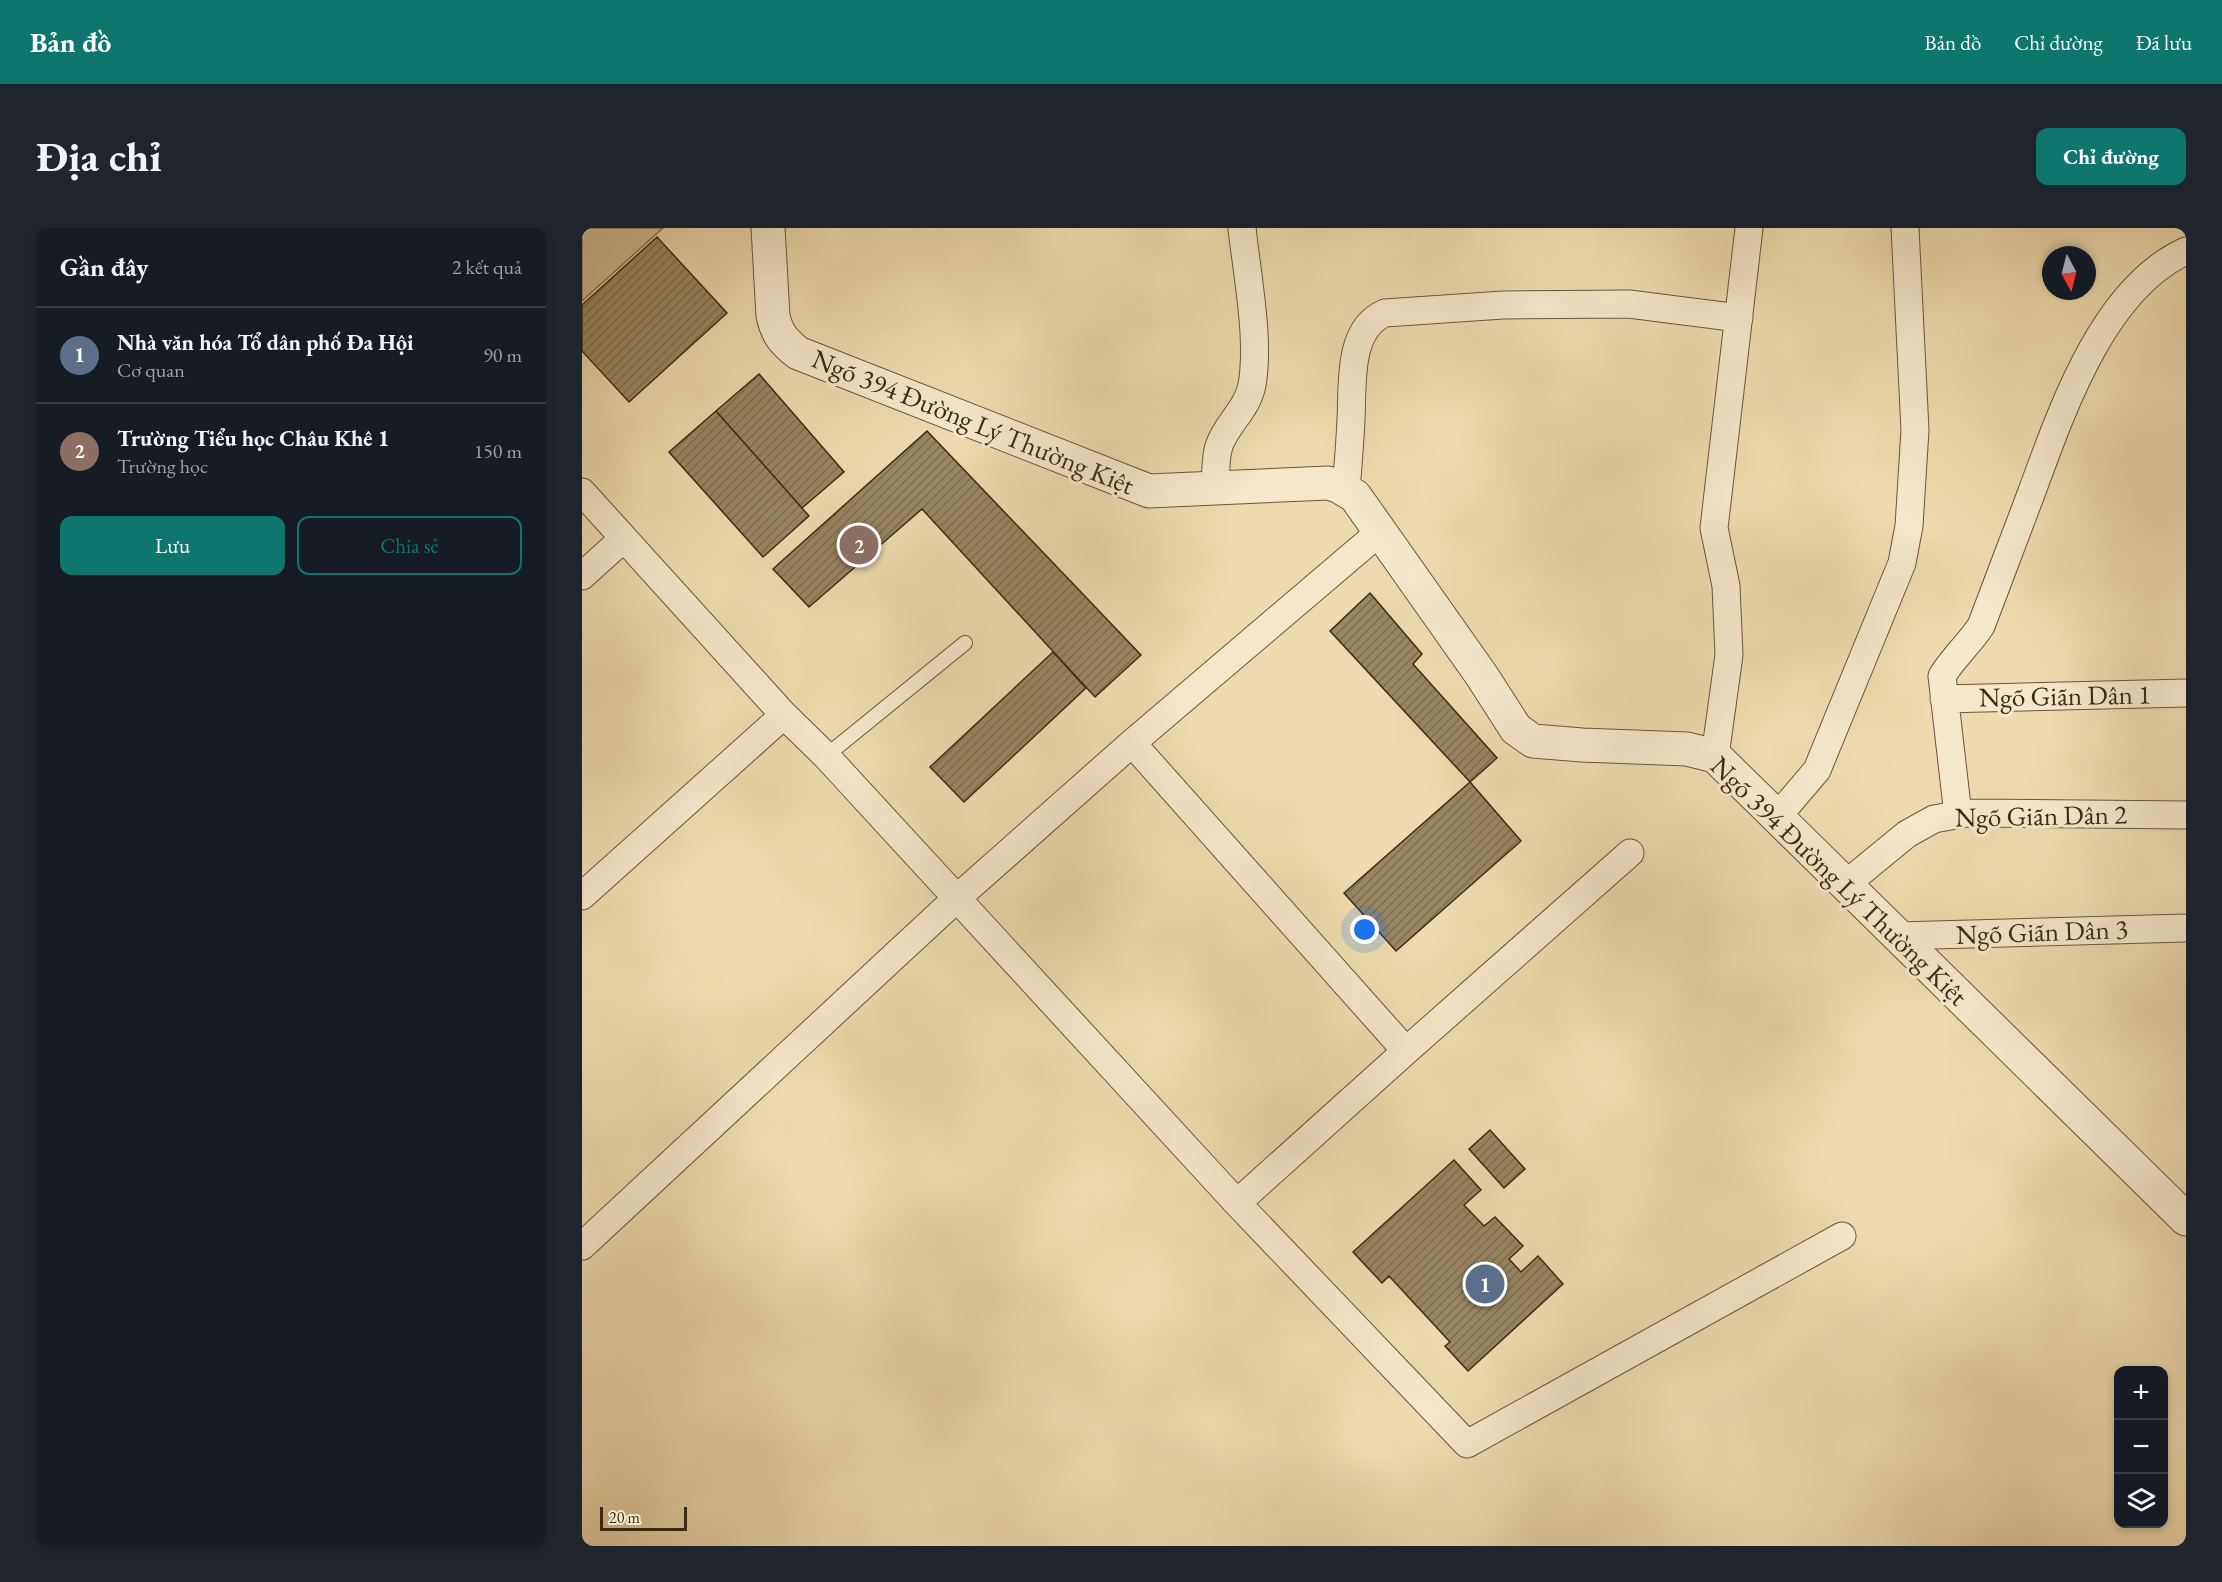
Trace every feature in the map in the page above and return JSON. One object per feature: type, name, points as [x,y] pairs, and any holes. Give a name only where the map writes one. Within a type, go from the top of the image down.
[{"type":"street","name":"Ngõ 394 Đường Lý Thường Kiệt","points":[[768,228],[776,330],[784,343],[798,353],[1149,491],[1328,483],[1355,496],[1482,676],[1516,729],[1533,741],[1687,749],[1715,756],[2186,1219]]},
{"type":"street","points":[[1215,487],[1219,447],[1226,432],[1239,416],[1252,385],[1253,327],[1242,228]]},
{"type":"street","points":[[1715,756],[1728,655],[1726,586],[1714,528],[1749,228]]},
{"type":"street","points":[[1777,817],[1816,770],[1902,563],[1908,526],[1915,430],[1905,228]]},
{"type":"street","points":[[1958,815],[1942,676],[1952,660],[1968,645],[1981,626],[2082,365],[2112,318],[2144,278],[2174,256],[2186,251]]},
{"type":"street","points":[[1346,490],[1354,360],[1368,324],[1385,313],[1503,305],[1629,304],[1739,318]]},
{"type":"street","points":[[582,492],[784,715],[826,756],[1237,1203],[1467,1444],[1842,1236]]},
{"type":"street","points":[[582,1246],[956,899],[1132,743],[1381,531]]},
{"type":"street","points":[[582,576],[623,539]]},
{"type":"street","name":"Ngõ Giãn Dân 1","points":[[1944,699],[2186,693]]},
{"type":"street","points":[[582,896],[784,715]]},
{"type":"street","points":[[1132,743],[1406,1051]]},
{"type":"street","name":"Ngõ Giãn Dân 2","points":[[1846,884],[1906,834],[1934,819],[1958,815],[2000,813],[2186,816]]},
{"type":"street","points":[[1237,1203],[1630,853]]},
{"type":"street","name":"Ngõ Giãn Dân 3","points":[[1898,936],[2186,928]]},
{"type":"lane","points":[[826,756],[965,643]]},
{"type":"shaded area","points":[[582,228],[663,228],[582,301]]},
{"type":"building","points":[[657,237],[727,313],[629,402],[582,351],[582,305]]},
{"type":"building","points":[[759,374],[844,472],[802,508],[716,411]]},
{"type":"building","points":[[716,411],[809,516],[763,557],[669,452]]},
{"type":"building","points":[[927,431],[1141,655],[1095,697],[922,509],[809,607],[773,569]]},
{"type":"building","points":[[1370,593],[1422,654],[1413,664],[1497,758],[1470,782],[1330,631]]},
{"type":"building","points":[[1053,652],[1086,688],[964,802],[930,767]]},
{"type":"building","points":[[1470,782],[1521,841],[1396,951],[1344,893]]},
{"type":"building","points":[[1490,1130],[1525,1169],[1504,1188],[1469,1149]]},
{"type":"building","points":[[1454,1160],[1481,1190],[1464,1205],[1484,1226],[1495,1217],[1523,1246],[1509,1259],[1521,1272],[1538,1256],[1563,1284],[1468,1371],[1445,1346],[1450,1342],[1389,1276],[1382,1283],[1353,1252]]},
{"type":"place","name":"Trường Tiểu học Châu Khê 1","points":[[859,545]]},
{"type":"place","name":"Nhà văn hóa Tổ dân phố Đa Hội","points":[[1485,1284]]}]
